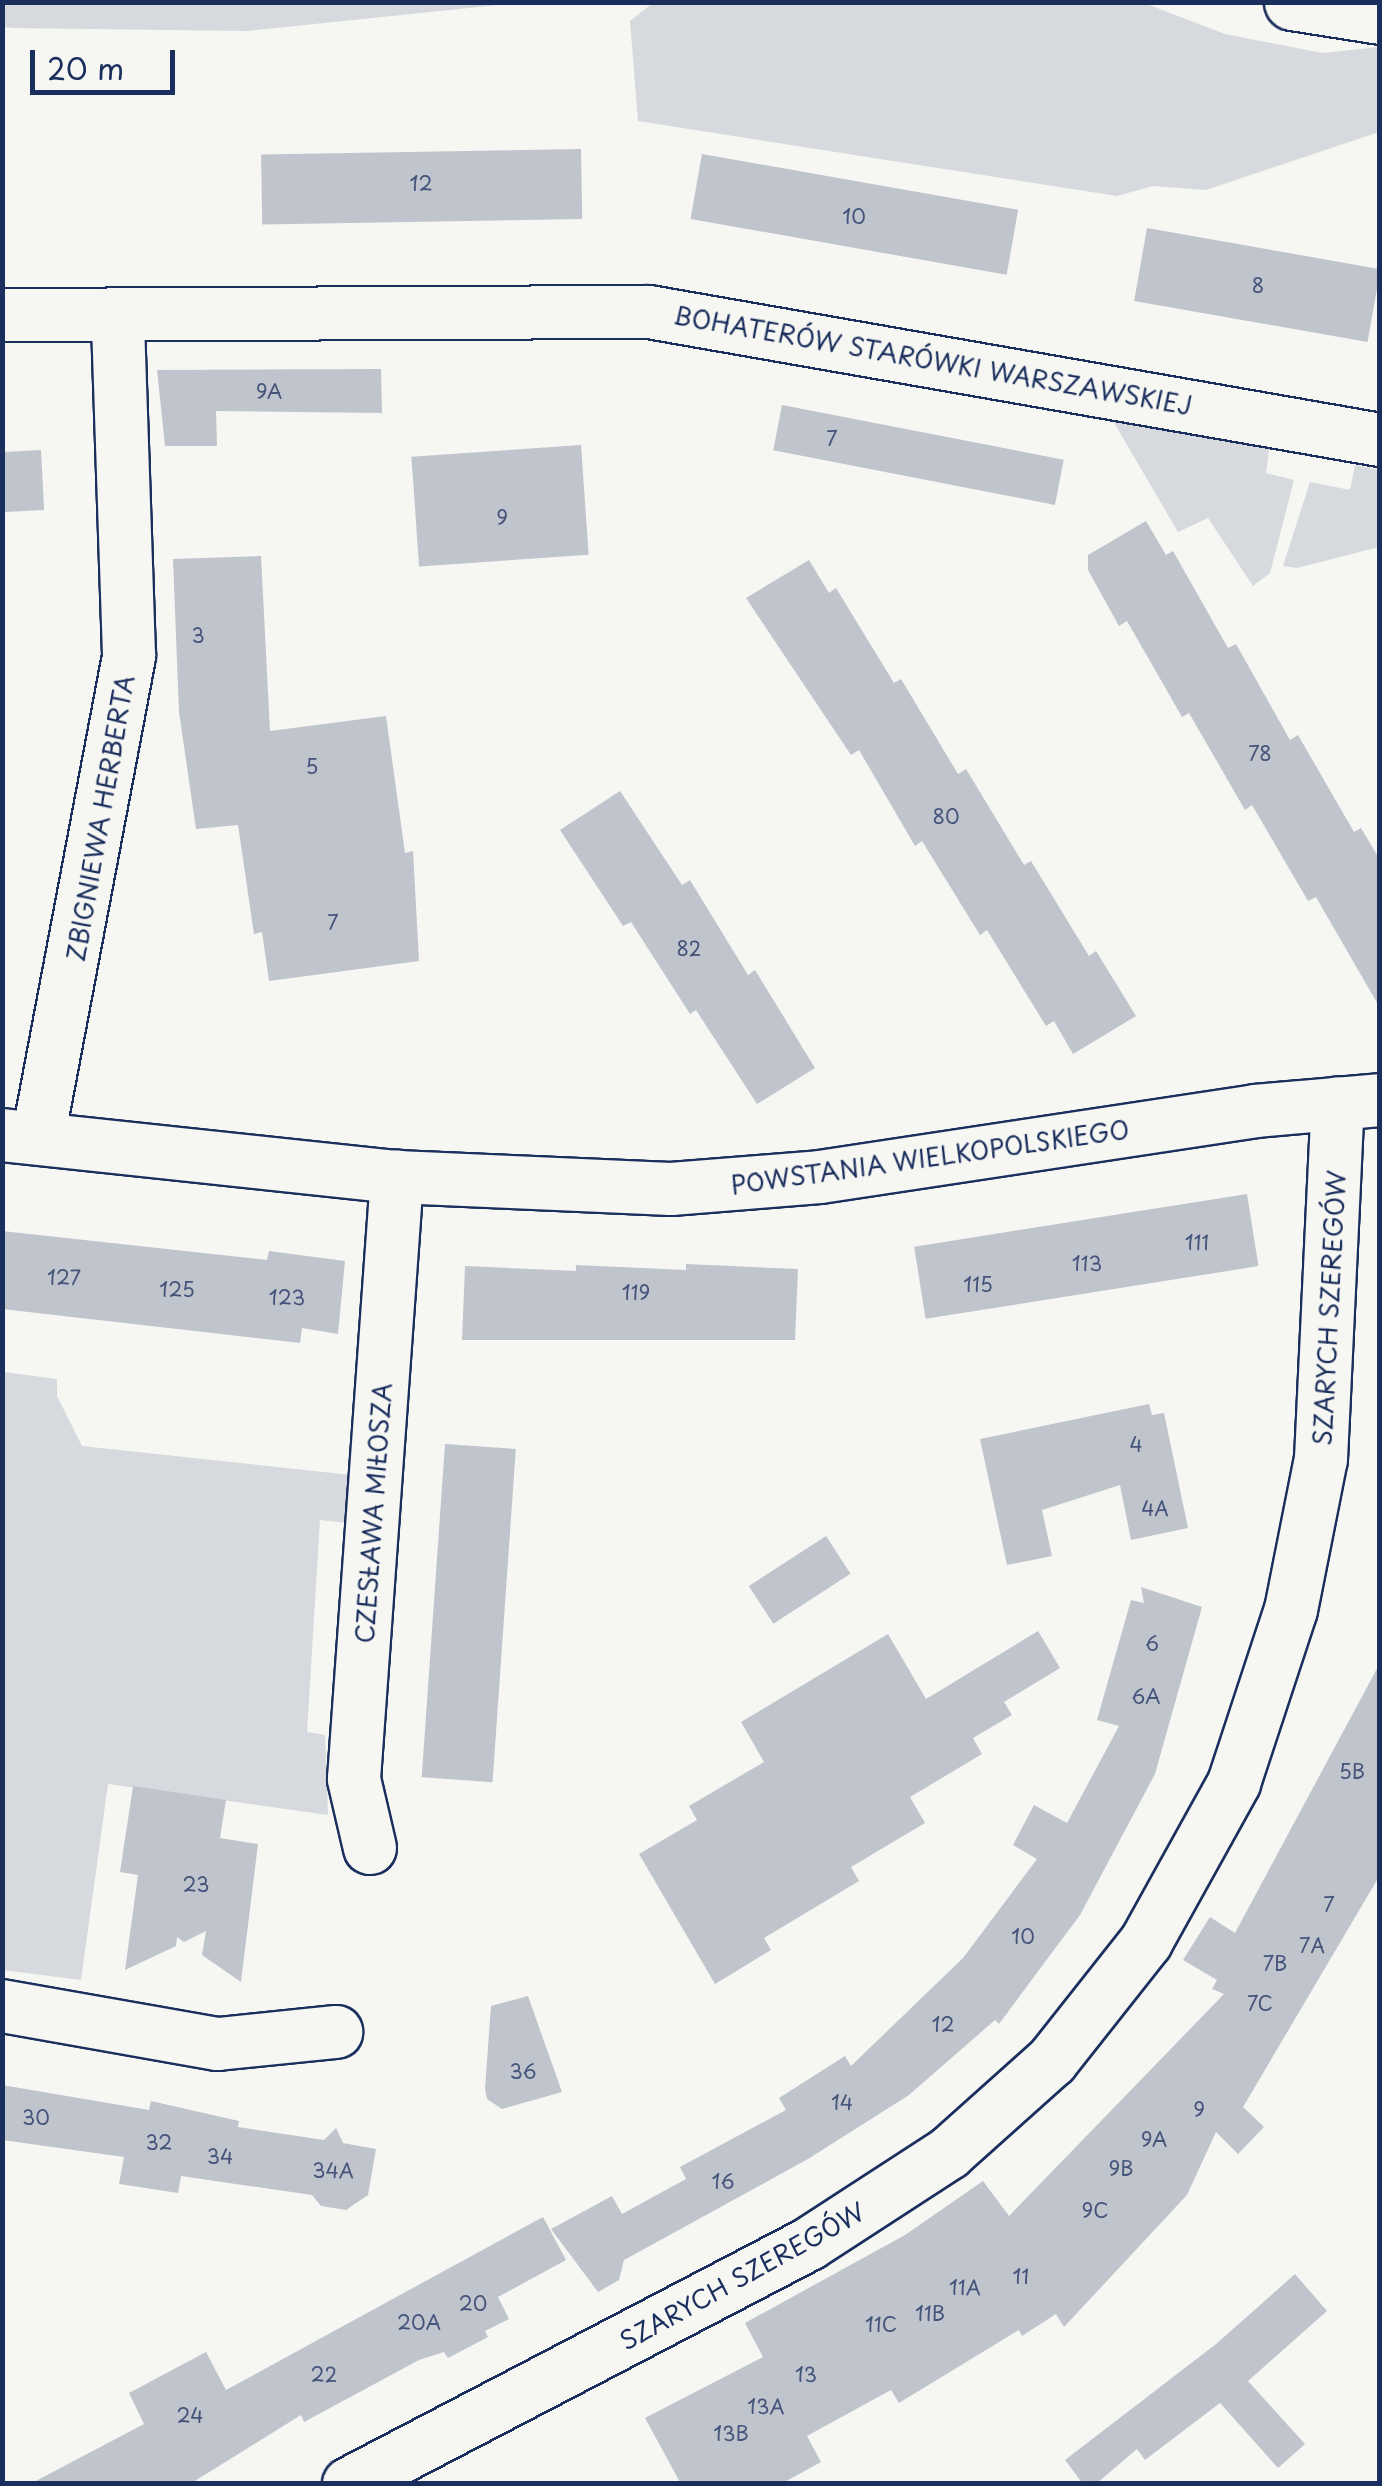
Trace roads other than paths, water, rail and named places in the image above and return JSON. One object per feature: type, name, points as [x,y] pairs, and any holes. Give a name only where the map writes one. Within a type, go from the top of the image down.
[{"type":"street","points":[[1292,2],[1380,16]]},
{"type":"street","name":"ZBIGNIEWA HERBERTA","points":[[20,1136],[130,655],[118,314]]},
{"type":"street","name":"BOHATERÓW STARÓWKI WARSZAWSKIEJ","points":[[2,315],[684,315],[1380,440]]},
{"type":"street","name":"POWSTANIA WIELKOPOLSKIEGO","points":[[20,1136],[397,1177],[607,1190],[731,1187],[1359,1102]]},
{"type":"street","name":"SZARYCH SZEREGÓW","points":[[349,2484],[809,2244],[949,2153],[1052,2061],[1146,1942],[1234,1782],[1292,1610],[1321,1458],[1359,1102]]},
{"type":"street","name":"CZESŁAWA MIŁOSZA","points":[[370,1848],[354,1779],[397,1177]]},
{"type":"street","points":[[2,2006],[218,2044],[336,2032]]}]
